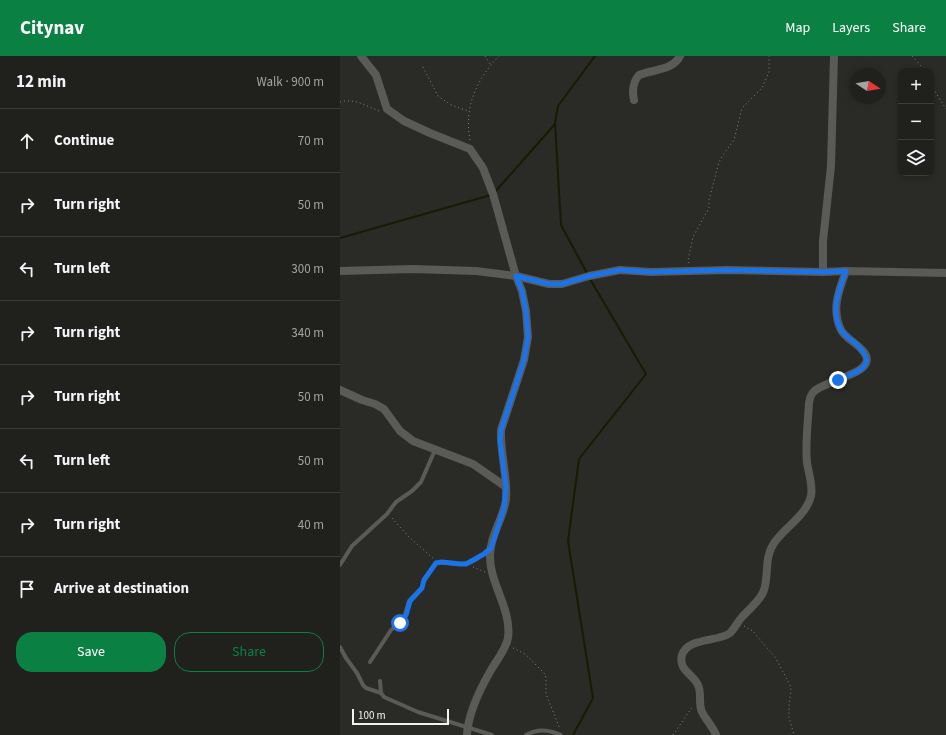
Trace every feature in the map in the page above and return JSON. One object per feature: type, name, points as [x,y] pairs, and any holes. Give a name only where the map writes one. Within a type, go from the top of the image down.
[{"type":"street","points":[[361,56],[376,75],[387,109],[404,121],[470,149],[483,168],[493,194],[516,276],[522,291],[526,311],[528,337],[523,366],[501,430],[501,447],[506,487],[504,508],[491,548],[490,563],[508,630],[506,644],[474,705],[467,731]]},
{"type":"street","points":[[634,100],[633,87],[639,74],[670,67],[677,62],[680,56]]},
{"type":"street","points":[[823,272],[823,241],[831,166],[834,56]]},
{"type":"street","points":[[340,271],[413,269],[476,271],[516,276],[549,284],[562,284],[589,276],[620,270],[650,272],[728,270],[946,273]]},
{"type":"street","points":[[716,735],[713,727],[702,713],[699,687],[695,679],[684,669],[682,664],[683,653],[686,649],[698,642],[728,634],[738,623],[764,592],[767,562],[769,552],[773,544],[808,505],[811,495],[811,485],[807,462],[809,403],[811,395],[814,390],[858,372],[865,365],[867,360],[863,350],[841,330],[838,320],[836,296],[846,271]]},
{"type":"street","points":[[340,390],[384,409],[400,431],[413,441],[473,464],[506,487]]},
{"type":"lane","points":[[340,565],[352,546],[387,514],[396,502],[412,491],[421,482],[435,450]]},
{"type":"lane","points":[[370,662],[391,630],[403,620],[410,601],[422,588],[424,580],[436,563],[466,564],[484,554],[491,548]]},
{"type":"lane","points":[[340,648],[366,688],[381,693],[392,702],[467,731],[492,735]]},
{"type":"lane","points":[[380,681],[381,693]]},
{"type":"lane","points":[[526,735],[545,730],[561,735]]},
{"type":"path","points":[[485,56],[490,65]]},
{"type":"path","points":[[471,142],[468,111],[477,86],[490,65],[499,56]]},
{"type":"path","points":[[692,271],[688,260],[693,237],[697,227],[707,213],[719,162],[734,140],[742,108],[762,88],[769,72],[769,56]]},
{"type":"path","points":[[912,56],[921,68]]},
{"type":"path","points":[[423,67],[438,96],[451,106],[468,111]]},
{"type":"path","points":[[934,90],[946,109]]},
{"type":"path","points":[[340,102],[347,100],[356,101],[382,112]]},
{"type":"path","points":[[387,514],[426,553],[435,560],[442,562]]},
{"type":"path","points":[[466,564],[493,575]]},
{"type":"path","points":[[738,623],[749,628],[757,635],[775,657],[789,683],[791,688],[789,717],[794,735]]},
{"type":"path","points":[[506,644],[525,654],[545,674],[546,694],[560,730]]},
{"type":"path","points":[[673,735],[700,696]]},
{"type":"waterway","points":[[588,275],[561,225],[555,123],[558,106],[595,56]]},
{"type":"waterway","points":[[494,193],[555,124]]},
{"type":"waterway","points":[[340,238],[491,195]]},
{"type":"waterway","points":[[573,735],[593,698],[568,541],[579,459],[646,374],[590,279]]},
{"type":"route","points":[[400,623],[406,615],[407,606],[422,588],[424,580],[436,563],[447,562],[453,564],[466,564],[484,554],[491,548],[502,516],[506,500],[506,487],[500,440],[501,430],[519,378],[528,337],[526,311],[522,291],[516,276],[549,284],[562,284],[589,276],[620,270],[650,272],[728,270],[846,271],[836,296],[836,311],[838,320],[841,330],[863,350],[867,360],[865,365],[858,372],[838,380]]}]
